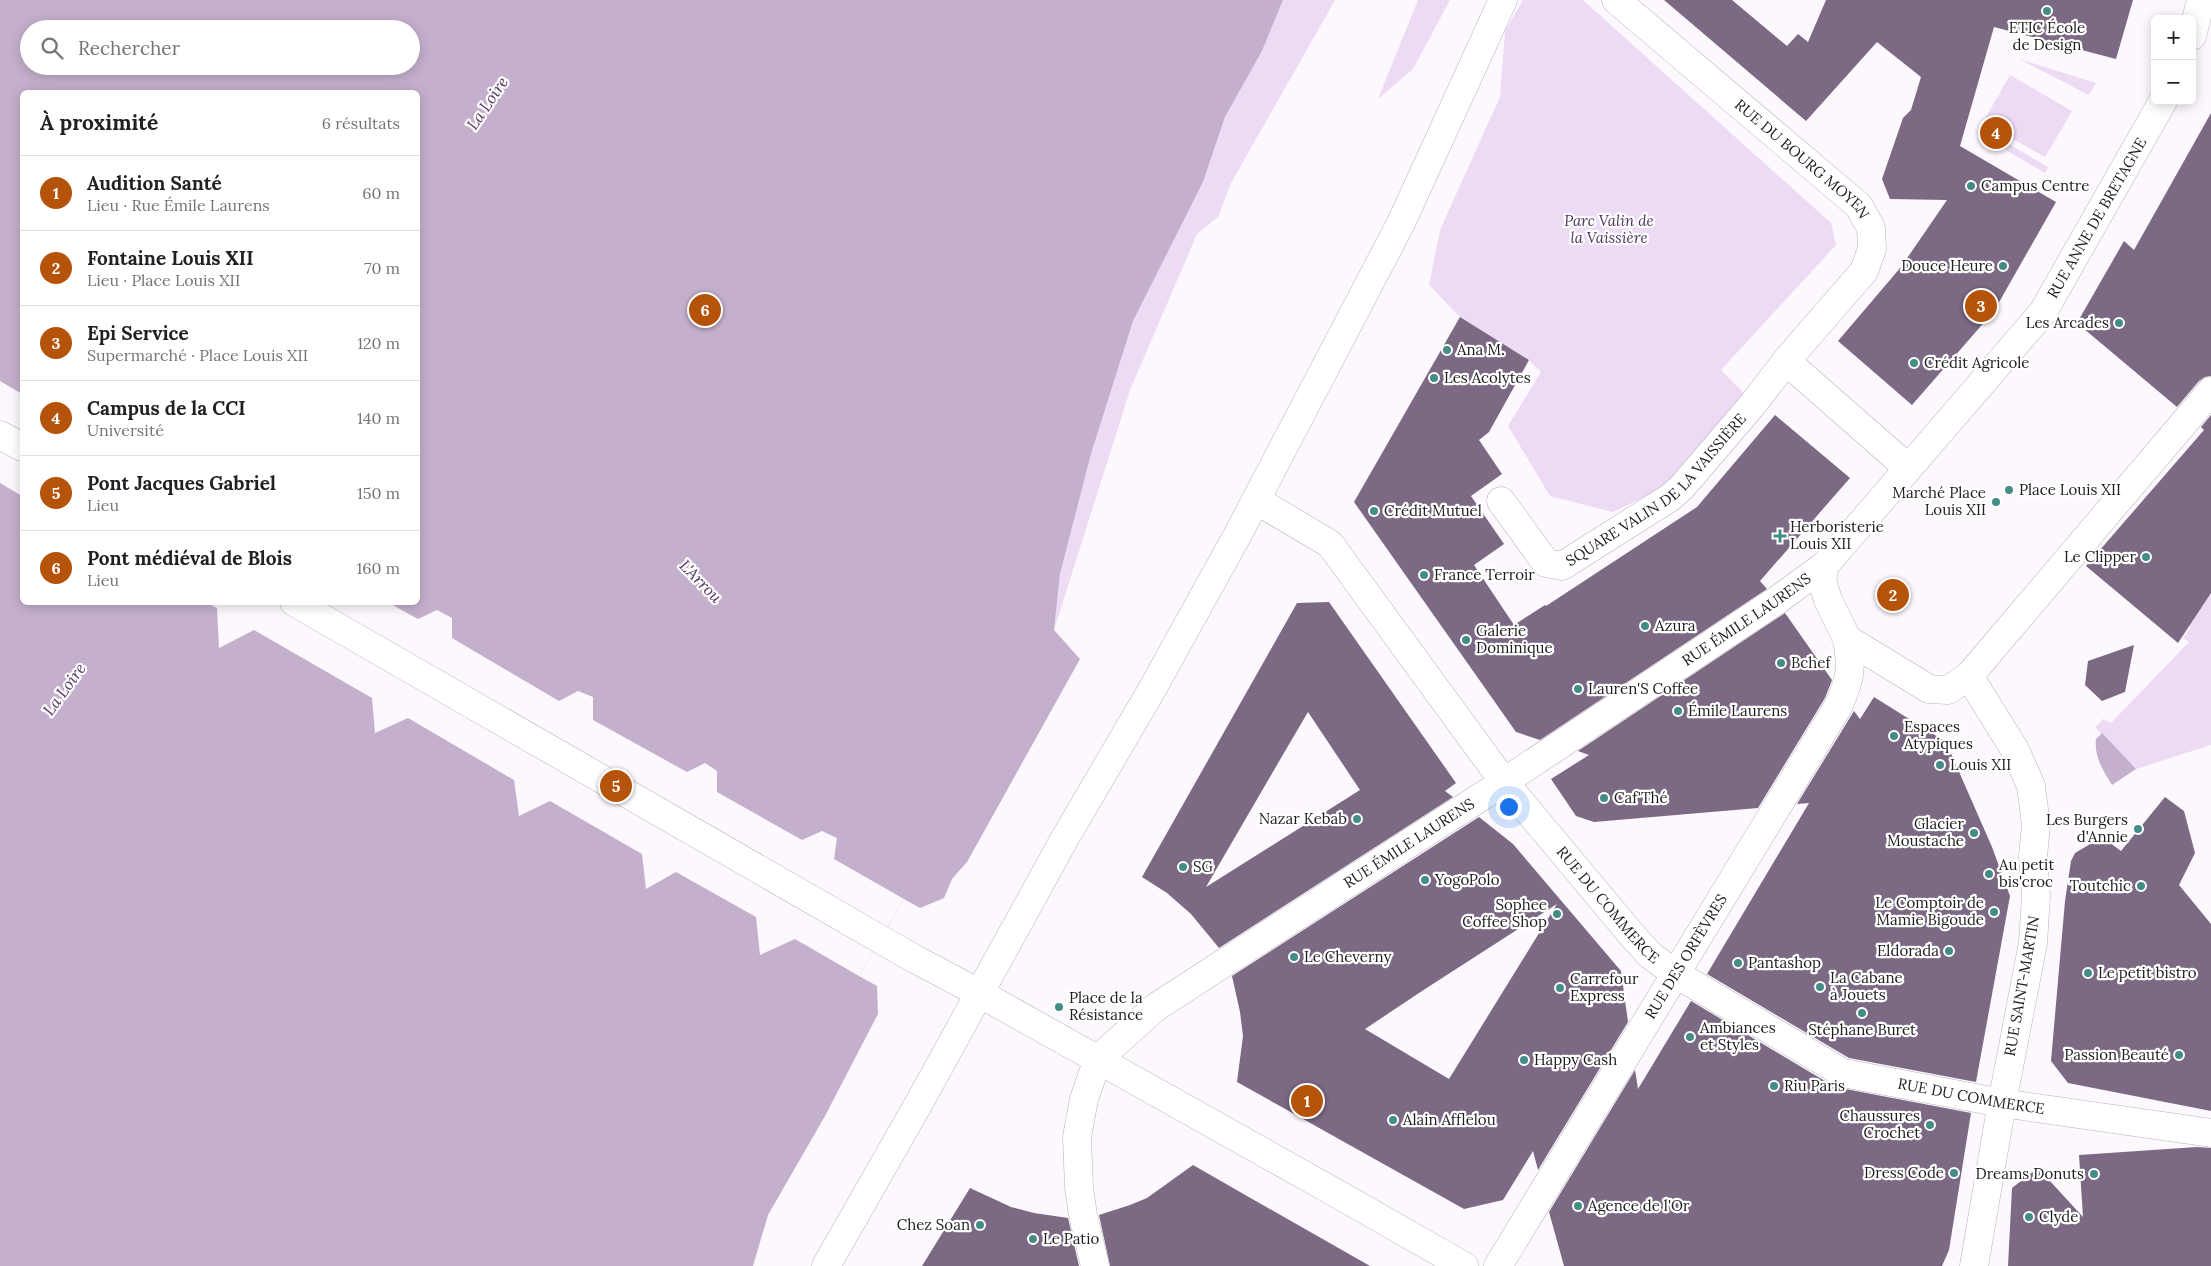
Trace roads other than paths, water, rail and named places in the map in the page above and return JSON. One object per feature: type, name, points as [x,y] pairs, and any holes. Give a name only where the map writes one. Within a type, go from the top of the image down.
[{"type":"street","points":[[826,1266],[919,1103],[1065,838],[1150,693],[1256,500],[1401,223],[1503,0]]},
{"type":"street","name":"RUE DU BOURG MOYEN","points":[[1616,0],[1859,206],[1871,228],[1872,249],[1864,271],[1786,361]]},
{"type":"street","points":[[2196,20],[2201,0]]},
{"type":"street","name":"RUE ANNE DE BRETAGNE","points":[[1908,468],[2042,312],[2161,105]]},
{"type":"street","points":[[1786,361],[1908,468],[1826,565],[1822,580],[1828,600],[1847,639],[1929,689],[1948,690],[1969,676],[2211,392]]},
{"type":"street","name":"SQUARE VALIN DE LA VAISSIÈRE","points":[[1501,501],[1546,563],[1562,566],[1671,497],[1682,487],[1754,404],[1786,361]]},
{"type":"street","points":[[0,435],[20,447]]},
{"type":"street","name":"RUE DU COMMERCE","points":[[1256,500],[1330,544],[1504,782],[1630,934],[1650,955],[1676,974],[1843,1073],[2002,1103],[2211,1133]]},
{"type":"street","name":"RUE ÉMILE LAURENS","points":[[1098,1059],[1156,1007],[1504,782],[1776,601],[1826,565]]},
{"type":"street","points":[[299,605],[913,958],[1098,1059],[1464,1266]]},
{"type":"street","name":"RUE DES ORFÈVRES","points":[[1498,1266],[1839,705],[1849,684],[1851,662],[1847,639]]},
{"type":"street","name":"RUE SAINT-MARTIN","points":[[1969,676],[2015,750],[2031,786],[2036,825],[2033,856],[2036,896],[2033,943],[2002,1103],[1974,1266]]},
{"type":"street","points":[[1095,1266],[1080,1197],[1077,1137],[1084,1099],[1098,1059]]},
{"type":"water","points":[[0,0],[1283,0],[1262,51],[1225,117],[1203,182],[1133,321],[1091,454],[1060,574],[1054,630],[1080,659],[967,862],[952,879],[944,898],[920,908],[904,899],[859,976],[877,986],[878,1014],[825,1116],[768,1215],[753,1266],[0,1266]]},
{"type":"water","points":[[2102,733],[2136,769],[2112,785],[2096,752],[2096,739]]},
{"type":"place","name":"ETIC École de Design","points":[[2047,11]]},
{"type":"place","name":"Campus de la CCI","points":[[1996,133]]},
{"type":"place","name":"Campus Centre","points":[[1971,186]]},
{"type":"place","name":"Douce Heure","points":[[2003,266]]},
{"type":"place","name":"Epi Service","points":[[1981,306]]},
{"type":"place","name":"Pont médiéval de Blois","points":[[705,310]]},
{"type":"place","name":"Les Arcades","points":[[2119,323]]},
{"type":"place","name":"Ana M.","points":[[1447,350]]},
{"type":"place","name":"Crédit Agricole","points":[[1914,363]]},
{"type":"place","name":"Les Acolytes","points":[[1434,378]]},
{"type":"place","name":"Place Louis XII","points":[[2009,490]]},
{"type":"place","name":"Marché Place Louis XII","points":[[1996,502]]},
{"type":"place","name":"Crédit Mutuel","points":[[1374,511]]},
{"type":"place","name":"Herboristerie Louis XII","points":[[1780,536]]},
{"type":"place","name":"Le Clipper","points":[[2146,557]]},
{"type":"place","name":"France Terroir","points":[[1424,575]]},
{"type":"place","name":"Fontaine Louis XII","points":[[1893,595]]},
{"type":"place","name":"Azura","points":[[1645,626]]},
{"type":"place","name":"Galerie Dominique","points":[[1466,640]]},
{"type":"place","name":"Bchef","points":[[1781,663]]},
{"type":"place","name":"Lauren'S Coffee","points":[[1578,689]]},
{"type":"place","name":"Émile Laurens","points":[[1678,711]]},
{"type":"place","name":"Espaces Atypiques","points":[[1894,736]]},
{"type":"place","name":"Louis XII","points":[[1940,765]]},
{"type":"place","name":"Pont Jacques Gabriel","points":[[616,786]]},
{"type":"place","name":"Caf'Thé","points":[[1604,798]]},
{"type":"place","name":"Nazar Kebab","points":[[1357,819]]},
{"type":"place","name":"Les Burgers d'Annie","points":[[2138,829]]},
{"type":"place","name":"Glacier Moustache","points":[[1974,833]]},
{"type":"place","name":"SG","points":[[1183,867]]},
{"type":"place","name":"Au petit bis'croc","points":[[1989,874]]},
{"type":"place","name":"YogoPolo","points":[[1425,880]]},
{"type":"place","name":"Toutchic","points":[[2141,886]]},
{"type":"place","name":"Le Comptoir de Mamie Bigoude","points":[[1994,912]]},
{"type":"place","name":"Sophee Coffee Shop","points":[[1557,914]]},
{"type":"place","name":"Eldorada","points":[[1949,951]]},
{"type":"place","name":"Le Cheverny","points":[[1294,957]]},
{"type":"place","name":"Pantashop","points":[[1738,963]]},
{"type":"place","name":"Le petit bistro","points":[[2088,973]]},
{"type":"place","name":"La Cabane à Jouets","points":[[1820,987]]},
{"type":"place","name":"Carrefour Express","points":[[1560,988]]},
{"type":"place","name":"Place de la Résistance","points":[[1059,1007]]},
{"type":"place","name":"Stéphane Buret","points":[[1862,1013]]},
{"type":"place","name":"Ambiances et Styles","points":[[1690,1037]]},
{"type":"place","name":"Passion Beauté","points":[[2179,1055]]},
{"type":"place","name":"Happy Cash","points":[[1524,1060]]},
{"type":"place","name":"Riu Paris","points":[[1774,1086]]},
{"type":"place","name":"Audition Santé","points":[[1307,1101]]},
{"type":"place","name":"Alain Afflelou","points":[[1393,1120]]},
{"type":"place","name":"Chaussures Crochet","points":[[1930,1125]]},
{"type":"place","name":"Dress Code","points":[[1954,1173]]},
{"type":"place","name":"Dreams Donuts","points":[[2094,1174]]},
{"type":"place","name":"Agence de l'Or","points":[[1578,1206]]},
{"type":"place","name":"Clyde","points":[[2029,1217]]},
{"type":"place","name":"Chez Soan","points":[[980,1225]]},
{"type":"place","name":"Le Patio","points":[[1033,1239]]},
{"type":"water label","name":"La Loire","points":[[487,103]]},
{"type":"water label","name":"L'Arrou","points":[[701,581]]},
{"type":"water label","name":"La Loire","points":[[64,689]]},
{"type":"park label","name":"Parc Valin de la Vaissière","points":[[1609,230]]}]
